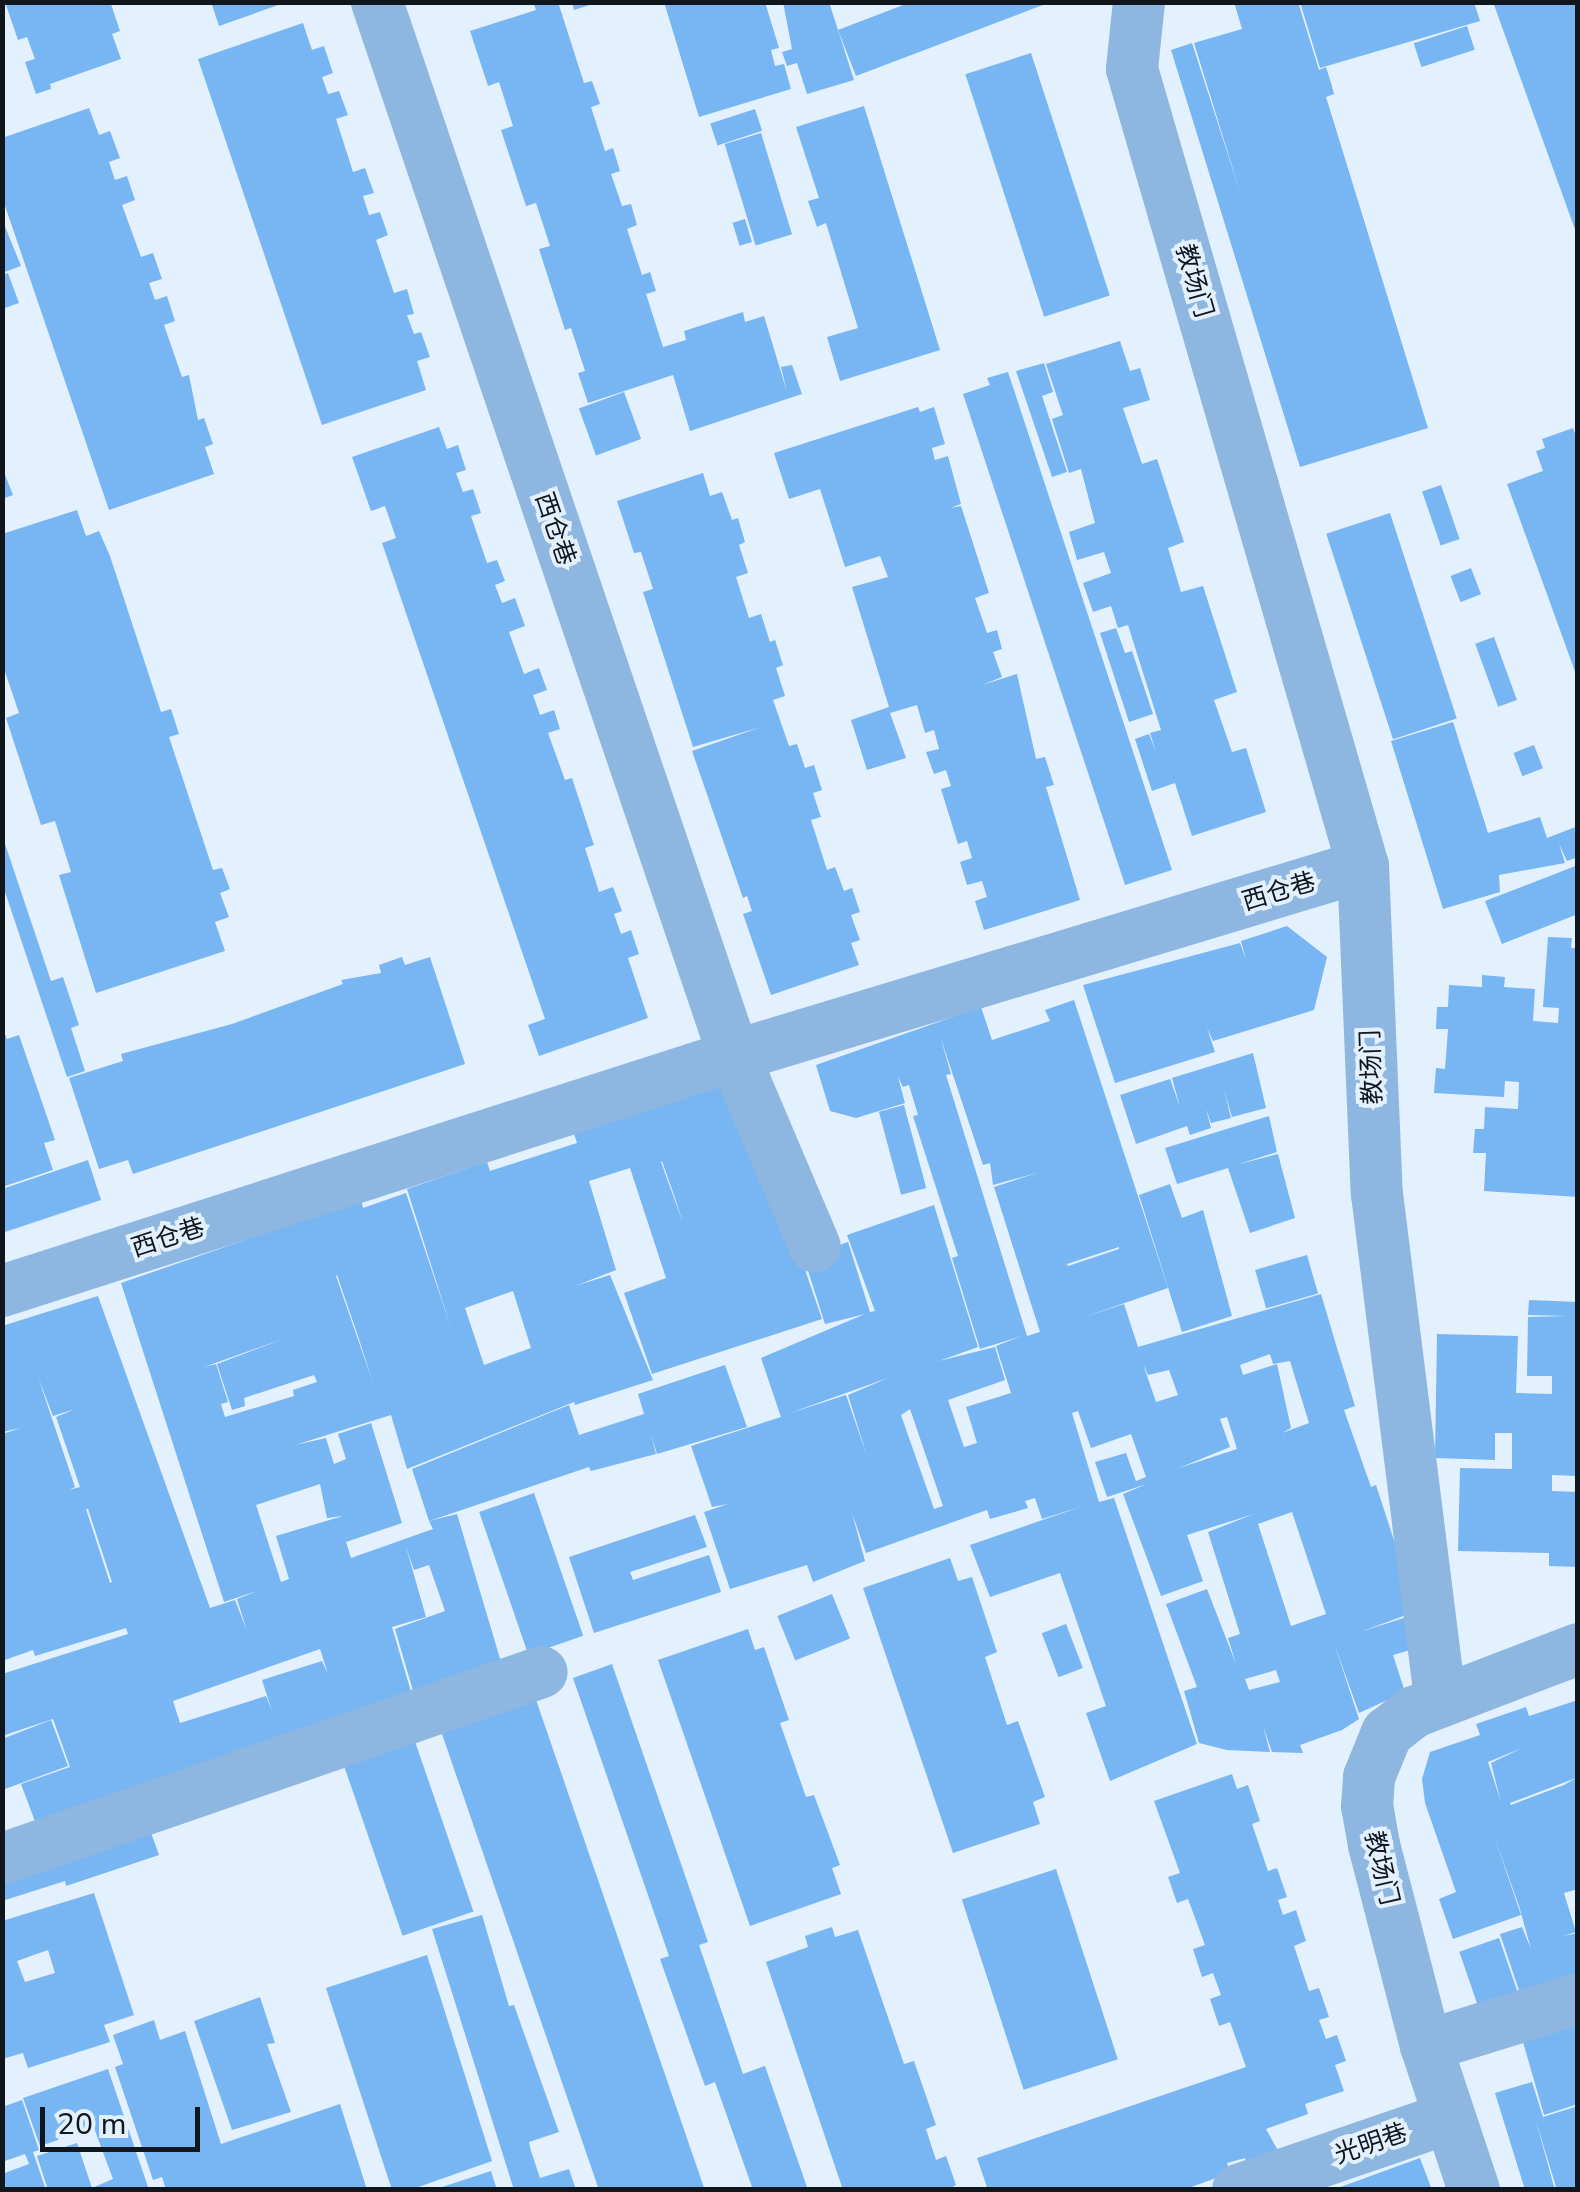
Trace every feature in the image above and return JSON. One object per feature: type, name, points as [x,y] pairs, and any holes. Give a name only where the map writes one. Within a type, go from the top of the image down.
[{"type":"street","name":"西仓巷","points":[[376,2],[734,1056]]},
{"type":"street","name":"教场门","points":[[1139,2],[1132,69],[1364,866],[1377,1194],[1440,1698],[1387,1733],[1376,1751],[1367,1807],[1426,2046],[1474,2190]]},
{"type":"street","name":"西仓巷","points":[[2,1291],[734,1056],[1364,866]]},
{"type":"street","points":[[734,1056],[815,1247]]},
{"type":"street","points":[[1440,1698],[1578,1649]]},
{"type":"street","points":[[2,1860],[542,1672]]},
{"type":"street","points":[[1426,2046],[1578,1999]]},
{"type":"street","name":"光明巷","points":[[1238,2190],[1448,2118]]},
{"type":"building","points":[[5,2],[111,4],[120,31],[112,34],[121,59],[50,84],[51,89],[36,94],[25,62],[35,59],[27,37],[18,40]]},
{"type":"building","points":[[211,2],[284,2],[284,3],[219,26]]},
{"type":"building","points":[[533,2],[558,2],[584,83],[592,81],[600,104],[591,107],[605,151],[613,148],[620,171],[611,174],[622,206],[631,204],[637,225],[627,229],[642,275],[650,272],[656,291],[646,294],[663,347],[686,340],[684,331],[743,312],[745,322],[764,316],[787,392],[781,367],[792,365],[802,394],[690,431],[673,375],[588,403],[578,373],[585,371],[571,328],[565,330],[539,249],[550,246],[536,203],[526,206],[501,130],[513,126],[499,82],[488,86],[470,31],[536,10]]},
{"type":"building","points":[[572,2],[596,2],[596,3],[574,10]]},
{"type":"building","points":[[664,2],[765,2],[779,48],[771,50],[775,66],[784,64],[791,89],[699,117]]},
{"type":"building","points":[[783,2],[829,2],[854,80],[807,94],[797,63],[787,66],[782,52],[792,49]]},
{"type":"building","points":[[911,2],[1048,3],[856,76],[838,30]]},
{"type":"building","points":[[1234,2],[1298,2],[1319,70],[1326,67],[1331,83],[1334,94],[1326,97],[1428,428],[1300,467],[1171,50],[1192,43],[1241,195],[1194,43],[1242,29]]},
{"type":"building","points":[[1300,2],[1474,2],[1480,21],[1320,68]]},
{"type":"building","points":[[1493,2],[1578,2],[1578,235],[1577,235]]},
{"type":"building","points":[[303,23],[312,50],[324,46],[333,73],[322,77],[328,94],[339,91],[348,115],[336,119],[353,172],[365,168],[374,193],[363,196],[369,215],[380,212],[388,235],[376,240],[394,293],[407,289],[414,314],[407,315],[414,334],[421,332],[430,357],[417,361],[426,390],[322,425],[198,59]]},
{"type":"building","points":[[1467,26],[1475,50],[1421,67],[1414,43]]},
{"type":"building","points":[[1031,53],[1110,296],[1044,317],[965,74]]},
{"type":"building","points":[[864,106],[940,350],[840,381],[827,337],[858,328],[826,223],[817,227],[808,201],[819,198],[796,127]]},
{"type":"building","points":[[89,108],[99,135],[110,131],[120,158],[109,162],[115,180],[127,176],[135,200],[122,205],[141,257],[153,253],[162,279],[149,283],[155,300],[167,296],[175,321],[164,325],[182,377],[189,375],[198,420],[204,418],[213,444],[205,447],[214,474],[109,510],[2,197],[2,138]]},
{"type":"building","points":[[755,109],[762,131],[717,145],[710,124]]},
{"type":"building","points":[[761,133],[792,234],[756,245],[725,144]]},
{"type":"building","points":[[2,219],[21,266],[2,273]]},
{"type":"building","points":[[745,219],[752,242],[740,246],[733,223]]},
{"type":"building","points":[[8,273],[19,303],[2,309],[2,275]]},
{"type":"building","points":[[1120,341],[1130,371],[1140,368],[1150,400],[1123,408],[1142,464],[1157,459],[1184,542],[1168,548],[1181,592],[1203,586],[1237,692],[1214,700],[1232,752],[1246,748],[1266,812],[1192,836],[1175,783],[1152,791],[1135,739],[1149,734],[1156,752],[1150,733],[1161,730],[1128,625],[1118,628],[1111,606],[1093,612],[1083,583],[1111,573],[1104,552],[1077,560],[1069,532],[1095,523],[1081,469],[1069,473],[1052,419],[1063,415],[1046,364]]},
{"type":"building","points":[[1044,363],[1053,392],[1042,396],[1067,472],[1052,477],[1016,371]]},
{"type":"building","points":[[1008,372],[1172,870],[1125,885],[963,394],[990,385],[987,378]]},
{"type":"building","points":[[624,392],[641,439],[596,455],[579,408]]},
{"type":"building","points":[[918,407],[920,412],[934,407],[945,444],[932,448],[935,460],[948,456],[961,504],[950,508],[961,506],[989,593],[975,598],[987,633],[997,630],[1002,649],[993,652],[1002,677],[982,685],[1017,674],[1036,759],[1045,757],[1054,785],[1046,787],[1080,900],[984,930],[975,901],[987,897],[982,881],[967,885],[960,862],[972,858],[967,841],[958,844],[941,789],[951,786],[946,770],[934,774],[926,752],[939,749],[934,730],[925,733],[917,705],[890,713],[906,758],[867,770],[851,720],[889,707],[852,587],[888,577],[880,556],[845,567],[820,489],[789,499],[774,453]]},
{"type":"building","points":[[439,427],[447,449],[458,445],[466,470],[456,473],[463,492],[473,489],[481,513],[471,516],[487,563],[497,560],[505,581],[495,585],[502,603],[515,598],[525,626],[509,632],[524,674],[539,668],[547,690],[533,695],[540,715],[554,710],[560,729],[548,733],[565,780],[572,778],[594,845],[585,848],[599,892],[613,887],[622,911],[614,914],[621,934],[631,930],[639,954],[628,958],[648,1018],[539,1056],[528,1025],[545,1019],[382,543],[396,538],[385,506],[371,511],[352,457]]},
{"type":"building","points":[[1573,428],[1578,442],[1577,677],[1507,484],[1543,471],[1536,451],[1545,448],[1542,439]]},
{"type":"building","points":[[2,467],[13,495],[2,499]]},
{"type":"building","points":[[703,473],[710,496],[722,492],[732,520],[738,518],[745,542],[739,545],[748,573],[736,577],[749,618],[761,614],[783,665],[776,668],[785,696],[773,700],[789,746],[797,744],[805,768],[814,765],[822,790],[813,793],[821,817],[811,820],[827,870],[835,867],[844,891],[852,888],[860,912],[851,915],[860,940],[851,943],[859,965],[771,995],[743,914],[752,911],[747,896],[743,898],[692,751],[761,727],[693,747],[643,592],[653,589],[641,552],[634,553],[617,501]]},
{"type":"building","points":[[1441,485],[1460,539],[1441,545],[1422,492]]},
{"type":"building","points":[[77,510],[86,536],[99,531],[110,556],[161,712],[171,709],[179,734],[169,737],[213,870],[222,868],[230,889],[220,893],[229,917],[215,922],[225,951],[96,993],[59,875],[71,872],[55,821],[41,825],[6,718],[19,713],[2,663],[2,534]]},
{"type":"building","points":[[1390,513],[1457,718],[1393,739],[1326,534]]},
{"type":"building","points":[[1471,568],[1481,594],[1460,602],[1450,576]]},
{"type":"building","points":[[1116,628],[1125,653],[1132,651],[1153,714],[1129,722],[1100,633]]},
{"type":"building","points":[[1494,637],[1517,700],[1498,707],[1475,644]]},
{"type":"building","points":[[1453,722],[1488,833],[1540,817],[1547,838],[1578,826],[1578,857],[1567,861],[1559,844],[1565,863],[1499,875],[1500,892],[1443,909],[1391,741]]},
{"type":"building","points":[[1534,745],[1543,768],[1522,776],[1513,753]]},
{"type":"building","points":[[2,835],[51,981],[63,977],[79,1025],[71,1028],[85,1071],[67,1077],[2,883]]},
{"type":"building","points":[[1578,865],[1578,914],[1502,944],[1485,901]]},
{"type":"building","points":[[1287,926],[1327,957],[1314,1010],[1213,1041],[1207,1028],[1215,1052],[1115,1083],[1083,985],[1240,943],[1246,960],[1241,941]]},
{"type":"building","points":[[1548,937],[1572,938],[1571,948],[1578,948],[1578,1197],[1484,1191],[1486,1153],[1473,1153],[1475,1129],[1484,1129],[1485,1107],[1518,1109],[1519,1082],[1505,1081],[1504,1097],[1434,1093],[1436,1068],[1445,1069],[1448,1029],[1436,1029],[1437,1007],[1448,1007],[1449,985],[1482,987],[1482,975],[1505,977],[1504,987],[1535,989],[1533,1021],[1558,1023],[1559,1008],[1543,1007]]},
{"type":"building","points":[[402,957],[405,965],[430,957],[465,1064],[133,1174],[128,1160],[99,1169],[69,1078],[123,1061],[121,1054],[232,1024],[343,984],[341,980],[381,973],[379,965]]},
{"type":"building","points":[[1074,1000],[1168,1288],[1084,1317],[1124,1304],[1138,1347],[1321,1294],[1355,1406],[1344,1410],[1371,1487],[1376,1485],[1417,1611],[1360,1632],[1413,1615],[1424,1646],[1393,1655],[1405,1692],[1359,1713],[1334,1643],[1359,1719],[1342,1730],[1300,1745],[1303,1753],[1272,1752],[1263,1726],[1270,1752],[1227,1750],[1199,1743],[1184,1691],[1197,1687],[1166,1604],[1207,1589],[1236,1664],[1228,1638],[1240,1634],[1208,1532],[1254,1514],[1187,1535],[1203,1581],[1161,1596],[1123,1494],[1147,1484],[1107,1497],[1095,1462],[1126,1453],[1136,1481],[1146,1477],[1131,1434],[1091,1448],[1078,1411],[1072,1413],[1099,1502],[1114,1498],[1197,1744],[1110,1781],[1086,1713],[1106,1706],[1060,1573],[990,1597],[970,1545],[1086,1505],[1042,1519],[1035,1498],[1025,1501],[1028,1508],[990,1519],[987,1510],[866,1553],[852,1513],[865,1561],[813,1582],[807,1565],[730,1589],[704,1512],[728,1504],[712,1507],[691,1446],[781,1417],[761,1358],[865,1314],[825,1324],[804,1258],[848,1242],[870,1312],[875,1311],[847,1235],[934,1205],[978,1347],[939,1361],[995,1347],[1005,1380],[948,1400],[964,1447],[977,1443],[966,1407],[1011,1393],[996,1346],[1022,1336],[980,1349],[952,1258],[958,1256],[913,1116],[918,1115],[909,1085],[903,1087],[898,1077],[905,1103],[856,1118],[830,1111],[816,1065],[981,1007],[992,1040],[1050,1021],[1045,1010]],"holes":[[[940,1036],[983,1165],[990,1163],[993,1185],[1040,1172],[994,1187],[1040,1332],[1027,1336],[946,1075],[951,1074]],[[1119,1247],[1119,1249],[1067,1264]],[[1270,1354],[1273,1364],[1290,1361],[1309,1423],[1282,1433],[1291,1428],[1277,1364],[1243,1375],[1240,1365]],[[1143,1364],[1148,1375],[1169,1370],[1178,1395],[1156,1402]],[[888,1378],[848,1395],[867,1456],[846,1395],[787,1414]],[[910,1409],[943,1506],[934,1509],[901,1415]],[[1227,1417],[1237,1449],[1179,1468],[1230,1447],[1220,1419]],[[1292,1512],[1326,1614],[1291,1626],[1258,1524]],[[1276,1670],[1280,1682],[1249,1690],[1245,1679]]]},
{"type":"building","points":[[2,1027],[7,1039],[19,1035],[55,1140],[44,1143],[53,1170],[2,1187]]},
{"type":"building","points":[[1253,1053],[1266,1108],[1232,1117],[1224,1090],[1231,1118],[1211,1123],[1206,1109],[1211,1128],[1190,1135],[1187,1126],[1136,1144],[1120,1095],[1170,1079],[1180,1107],[1172,1078]]},
{"type":"building","points":[[739,1079],[822,1319],[652,1374],[624,1293],[666,1278],[630,1168],[589,1181],[616,1270],[575,1286],[610,1275],[653,1380],[575,1405],[574,1402],[407,1469],[391,1415],[295,1445],[326,1438],[334,1464],[346,1459],[338,1434],[371,1423],[402,1523],[346,1542],[351,1558],[433,1529],[429,1521],[457,1514],[504,1672],[416,1701],[395,1629],[445,1611],[429,1565],[414,1570],[406,1547],[426,1617],[392,1627],[414,1702],[36,1824],[21,1784],[70,1767],[53,1719],[2,1736],[2,1674],[128,1634],[126,1628],[35,1656],[33,1650],[2,1661],[2,1434],[21,1428],[2,1432],[2,1326],[98,1296],[210,1608],[235,1600],[247,1631],[237,1599],[257,1591],[224,1602],[121,1283],[361,1200],[363,1208],[406,1193],[451,1328],[407,1189],[487,1162],[490,1171],[577,1143],[574,1134]],"holes":[[[337,1275],[373,1383],[336,1276]],[[513,1291],[531,1348],[484,1365],[465,1308]],[[286,1338],[217,1364],[232,1410],[245,1406],[244,1398],[314,1375],[317,1382],[293,1390],[294,1396],[225,1417],[221,1404],[228,1402],[216,1364],[204,1367]],[[38,1377],[53,1416],[75,1409],[56,1417],[80,1487],[69,1490],[75,1487]],[[320,1484],[327,1518],[343,1516],[276,1536],[289,1579],[281,1582],[256,1505]],[[86,1509],[112,1582],[110,1583]],[[320,1649],[328,1674],[322,1661],[262,1680],[272,1711],[266,1696],[180,1723],[173,1701]]]},
{"type":"building","points":[[904,1105],[926,1188],[901,1195],[879,1112]]},
{"type":"building","points":[[1269,1116],[1277,1152],[1236,1165],[1278,1154],[1295,1218],[1250,1233],[1228,1168],[1177,1184],[1165,1148]]},
{"type":"building","points":[[88,1160],[101,1200],[2,1233],[2,1189]]},
{"type":"building","points":[[1170,1184],[1182,1218],[1203,1210],[1232,1316],[1182,1332],[1139,1195]]},
{"type":"building","points":[[1307,1255],[1318,1293],[1266,1308],[1255,1270]]},
{"type":"building","points":[[1529,1300],[1578,1302],[1578,1476],[1552,1475],[1552,1491],[1578,1492],[1578,1567],[1549,1566],[1549,1553],[1458,1551],[1460,1468],[1512,1469],[1512,1433],[1495,1433],[1495,1460],[1435,1458],[1437,1334],[1518,1336],[1516,1393],[1552,1394],[1552,1376],[1527,1376],[1528,1317],[1567,1316],[1528,1315]]},
{"type":"building","points":[[725,1365],[747,1427],[657,1454],[651,1434],[656,1454],[591,1471],[589,1467],[429,1521],[412,1469],[569,1405],[579,1435],[644,1414],[638,1394]]},
{"type":"building","points":[[534,1493],[583,1636],[528,1655],[479,1512]]},
{"type":"building","points":[[695,1515],[707,1547],[630,1572],[633,1580],[709,1555],[721,1592],[594,1633],[569,1557]]},
{"type":"building","points":[[950,1558],[958,1581],[972,1577],[997,1652],[985,1657],[1007,1725],[1018,1721],[1045,1797],[1033,1802],[1040,1824],[953,1853],[863,1588]]},
{"type":"building","points":[[832,1594],[850,1639],[795,1661],[777,1616]]},
{"type":"building","points":[[1066,1624],[1083,1668],[1059,1677],[1042,1633]]},
{"type":"building","points":[[748,1629],[755,1650],[764,1647],[789,1720],[780,1723],[806,1797],[814,1795],[840,1865],[832,1868],[841,1894],[750,1926],[658,1660]]},
{"type":"building","points":[[612,1664],[708,1942],[699,1945],[743,2074],[765,2066],[808,2190],[753,2190],[715,2082],[705,2086],[660,1959],[669,1956],[573,1678]]},
{"type":"building","points":[[534,1694],[705,2190],[599,2190],[439,1727]]},
{"type":"building","points":[[1578,1700],[1578,1889],[1564,1893],[1576,1932],[1563,1936],[1578,1933],[1578,1992],[1526,2011],[1500,1934],[1522,1927],[1531,1949],[1519,1906],[1494,1836],[1521,1915],[1453,1939],[1439,1899],[1456,1892],[1425,1803],[1422,1779],[1430,1752],[1480,1735],[1476,1724],[1526,1707],[1529,1716]],"holes":[[[1522,1748],[1491,1763],[1501,1802],[1488,1762]],[[1576,1778],[1564,1785],[1510,1803]]]},
{"type":"building","points":[[51,1720],[68,1766],[2,1790],[2,1739]]},
{"type":"building","points":[[410,1727],[473,1911],[403,1936],[339,1751]]},
{"type":"building","points":[[1232,1774],[1237,1789],[1248,1785],[1260,1821],[1252,1824],[1268,1871],[1277,1868],[1287,1897],[1278,1900],[1283,1915],[1296,1910],[1306,1941],[1294,1946],[1309,1991],[1319,1988],[1329,2017],[1319,2020],[1326,2039],[1337,2035],[1346,2061],[1335,2065],[1344,2091],[1305,2104],[1308,2114],[1266,2129],[1281,2156],[1248,2167],[1245,2158],[1227,2163],[1230,2173],[1183,2190],[988,2190],[977,2158],[1246,2067],[1230,2022],[1219,2026],[1210,1999],[1221,1995],[1213,1973],[1202,1977],[1193,1949],[1205,1945],[1188,1899],[1177,1903],[1168,1877],[1180,1873],[1154,1801]]},
{"type":"building","points":[[145,1816],[159,1855],[66,1886],[65,1881],[2,1901],[2,1869]]},
{"type":"building","points":[[1056,1869],[1118,2059],[1024,2090],[962,1900]]},
{"type":"building","points":[[94,1893],[134,2015],[104,2025],[110,2042],[28,2068],[23,2053],[2,2059],[2,1921]],"holes":[[[48,1950],[55,1973],[25,1982],[17,1961]]]},
{"type":"building","points":[[482,1915],[509,2006],[514,2005],[559,2132],[529,2142],[540,2178],[569,2169],[576,2190],[514,2190],[432,1929]]},
{"type":"building","points":[[832,1927],[835,1937],[858,1930],[904,2064],[914,2061],[936,2125],[926,2129],[936,2160],[946,2156],[956,2185],[947,2190],[843,2190],[766,1962],[808,1947],[805,1936]]},
{"type":"building","points":[[1499,1938],[1523,2007],[1483,2021],[1459,1952]]},
{"type":"building","points":[[427,1955],[492,2161],[410,2190],[392,2190],[326,1988]]},
{"type":"building","points":[[260,1997],[275,2043],[267,2044],[291,2112],[232,2130],[194,2021]]},
{"type":"building","points":[[1578,2018],[1578,2104],[1544,2115],[1521,2035]]},
{"type":"building","points":[[154,2020],[160,2040],[185,2031],[221,2144],[340,2104],[367,2190],[166,2190],[162,2177],[153,2180],[115,2067],[123,2064],[113,2035]]},
{"type":"building","points":[[108,2069],[149,2190],[48,2190],[37,2156],[77,2143],[92,2188],[113,2179],[94,2128],[40,2146],[23,2098]]},
{"type":"building","points":[[1532,2082],[1543,2117],[1578,2106],[1578,2190],[1557,2190],[1535,2118],[1555,2190],[1525,2190],[1495,2093]]},
{"type":"building","points":[[22,2100],[39,2150],[33,2152],[46,2190],[2,2190],[2,2174],[29,2164],[25,2154],[2,2162],[2,2107]]},
{"type":"building","points":[[1420,2158],[1432,2190],[1335,2190],[1335,2189]]},
{"type":"building","points":[[491,2171],[497,2190],[436,2190],[436,2189]]}]
